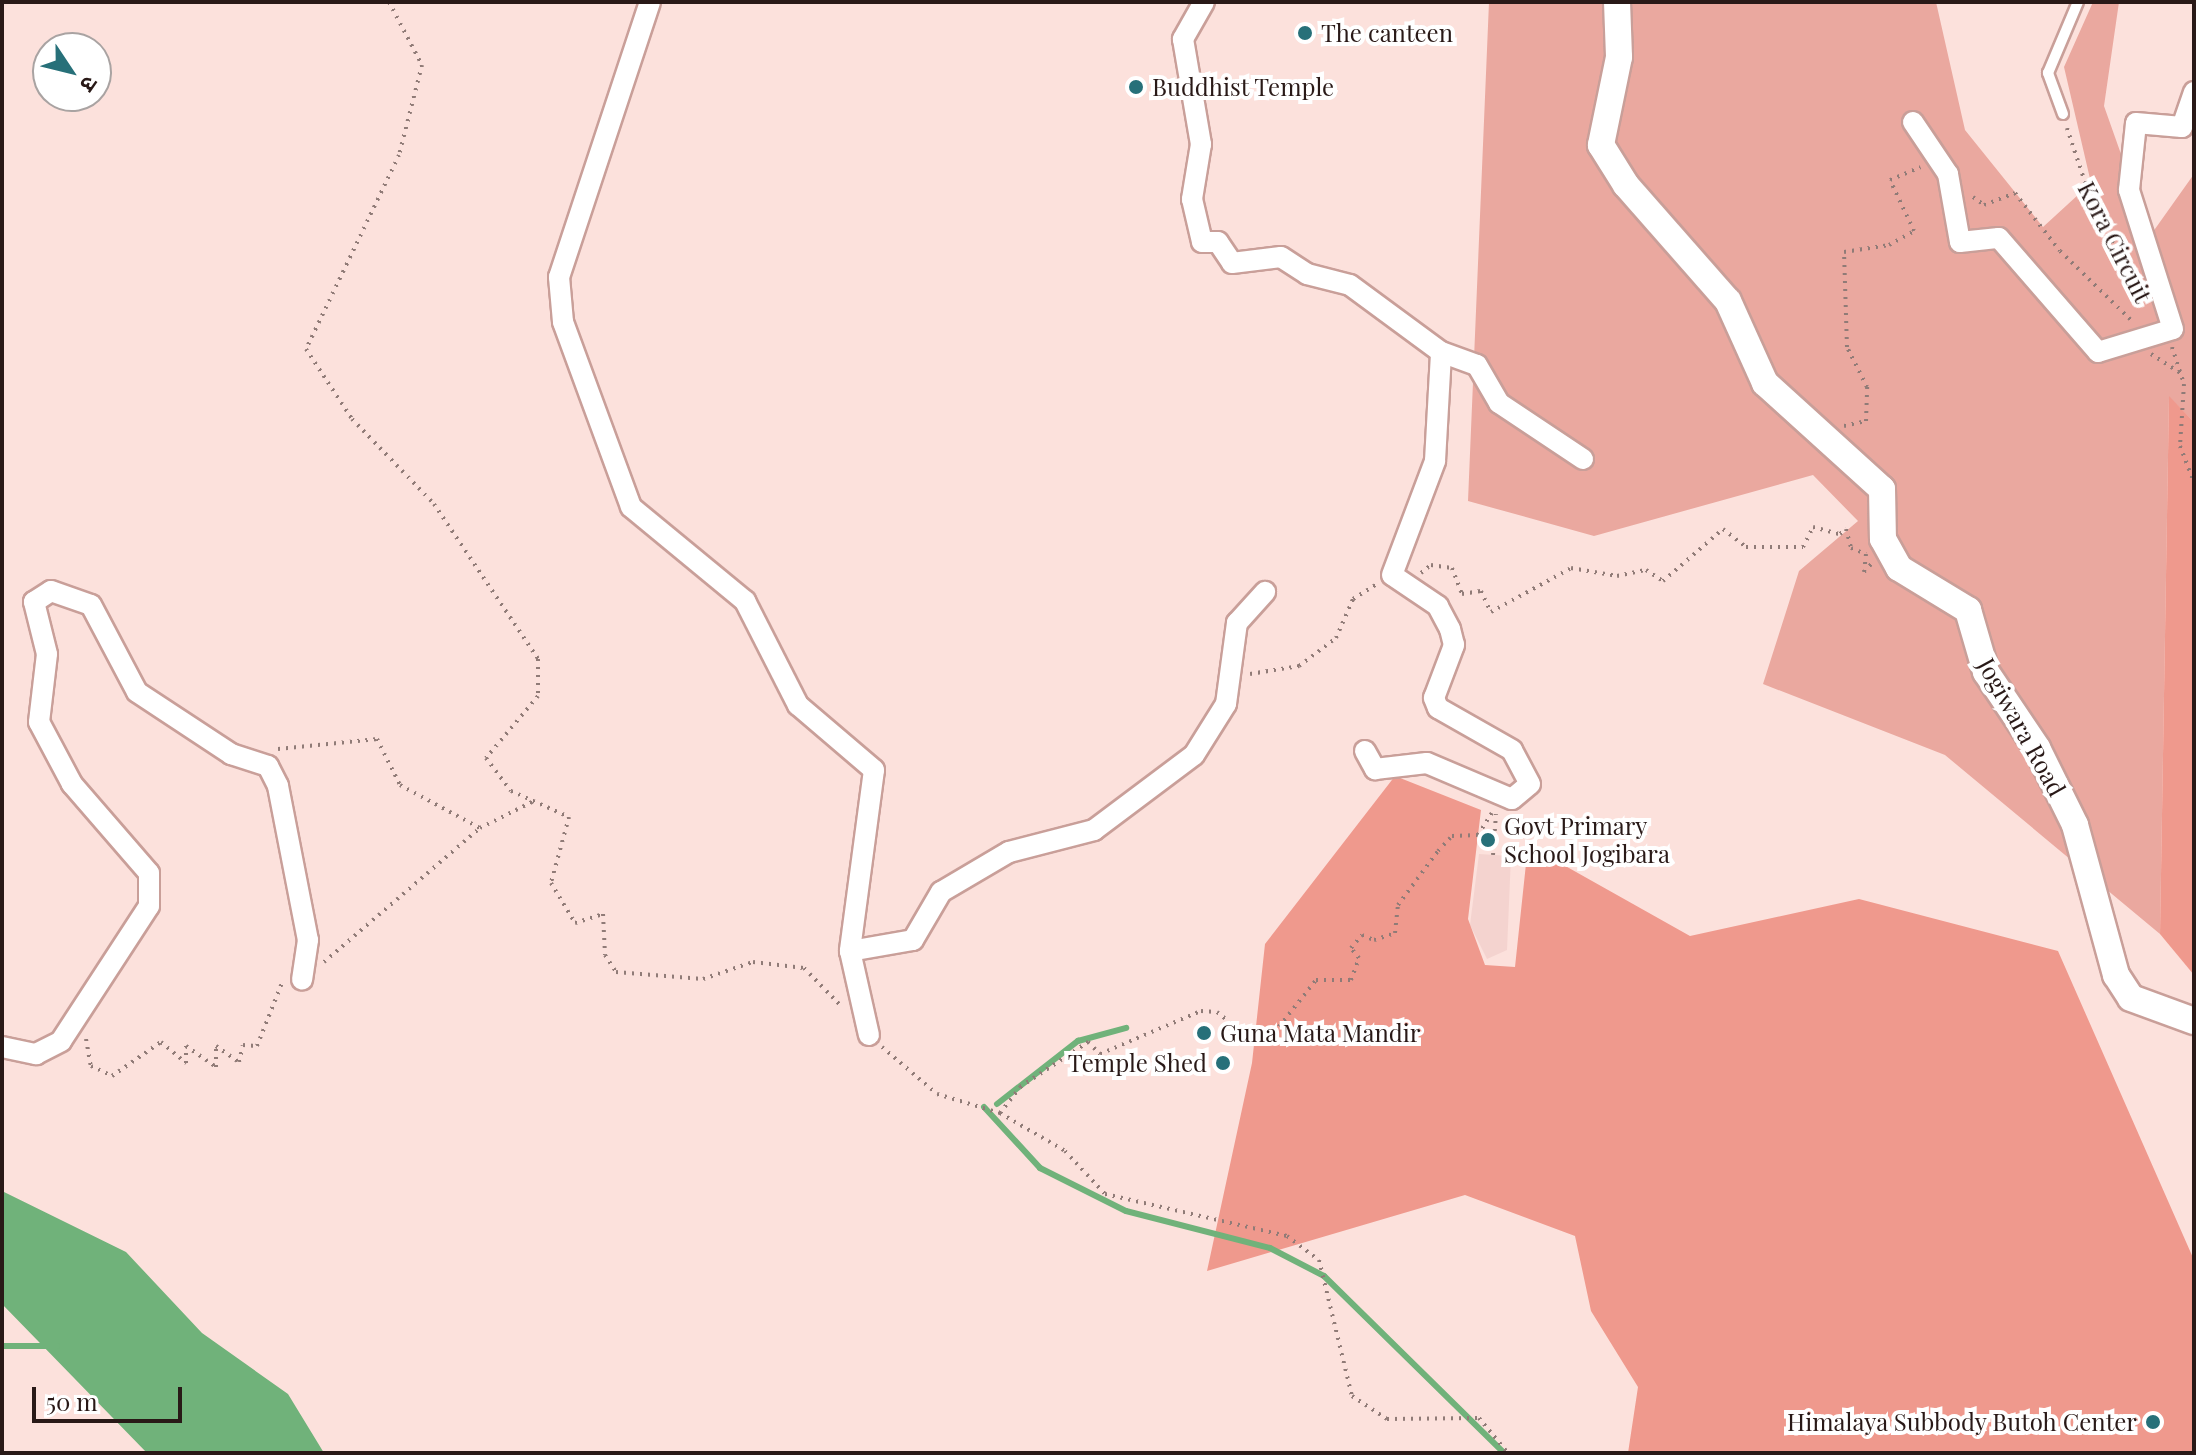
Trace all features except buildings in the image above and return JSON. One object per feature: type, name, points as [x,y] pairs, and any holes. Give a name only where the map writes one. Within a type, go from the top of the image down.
[{"type":"street","points":[[650,2],[559,277],[563,322],[631,507],[745,601],[798,705],[874,770],[850,951],[869,1035]]},
{"type":"street","points":[[1204,2],[1183,39],[1201,144],[1192,199],[1202,242],[1218,242],[1232,263],[1281,257],[1307,274],[1350,285],[1424,333],[1441,352],[1477,365],[1499,403],[1583,459]]},
{"type":"street","points":[[1617,2],[1619,57],[1601,145],[1626,185],[1728,301],[1765,383],[1882,489],[1883,539]]},
{"type":"street","points":[[1913,122],[1949,179],[1960,242],[1999,238],[2098,352],[2141,335],[2173,329],[2129,190],[2136,123],[2182,127],[2194,92]]},
{"type":"street","points":[[1365,751],[1375,769],[1427,763],[1502,797],[1523,797],[1528,770],[1512,750],[1438,708],[1434,698],[1454,645],[1450,629],[1438,606],[1392,575],[1435,461],[1441,352]]},
{"type":"street","name":"Jogiwara Road","points":[[1883,539],[1899,568],[1968,610],[1986,672],[2037,748],[2075,825],[2116,975],[2131,998],[2194,1021]]},
{"type":"street","points":[[2,1047],[36,1054],[61,1041],[149,906],[149,873],[72,784],[39,722],[47,654],[34,602],[51,591],[91,605],[137,692],[245,758],[268,766],[278,786],[308,940],[302,980]]},
{"type":"street","points":[[850,951],[913,940],[941,892],[1009,852],[1094,830],[1194,755],[1226,704],[1237,623],[1265,592]]},
{"type":"lane","points":[[2063,114],[2048,73],[2078,2]]},
{"type":"path","points":[[389,2],[422,65],[399,155],[306,349],[352,419],[434,504],[538,659],[538,696],[486,758],[511,791],[569,817],[551,883],[575,923],[603,914],[605,955],[616,972],[703,979],[753,962],[804,968],[869,1035],[937,1094],[1000,1113],[1065,1151],[1105,1194],[1287,1236],[1319,1260],[1352,1396],[1387,1419],[1479,1418],[1496,1429],[1500,1451],[1508,1453]]},
{"type":"path","name":"Kora Circuit","points":[[2063,114],[2093,206],[2148,307]]},
{"type":"path","points":[[1818,431],[1866,421],[1867,387],[1847,347],[1844,252],[1889,245],[1914,231],[1890,180],[1928,164],[1984,205],[2015,193],[2141,335],[2155,361],[2183,375]]},
{"type":"path","points":[[2164,334],[2183,375],[2180,446],[2194,483]]},
{"type":"path","points":[[1231,670],[1258,675],[1299,666],[1336,638],[1353,599],[1392,575],[1412,579],[1431,565],[1452,568],[1462,594],[1481,591],[1491,612],[1571,568],[1617,576],[1646,570],[1663,581],[1723,529],[1746,547],[1803,547],[1813,527],[1840,534],[1846,529],[1851,548],[1866,554],[1864,572],[1885,564],[1883,539]]},
{"type":"path","points":[[245,758],[290,745],[377,739],[400,785],[480,828]]},
{"type":"path","points":[[1493,855],[1502,797]]},
{"type":"path","points":[[1000,1113],[1020,1087],[1088,1042],[1100,1054],[1201,1011],[1217,1012],[1254,1042],[1281,1028],[1316,980],[1351,980],[1359,958],[1351,948],[1362,935],[1374,940],[1395,933],[1398,905],[1438,851],[1452,836],[1478,835],[1502,797]]},
{"type":"path","points":[[88,1026],[91,1066],[112,1076],[161,1042],[186,1063],[186,1046],[216,1067],[216,1046],[239,1062],[243,1045],[257,1046],[282,983],[302,980],[480,828],[534,801]]},
{"type":"shaded area","points":[[1489,2],[1936,2],[1965,130],[2043,227],[2091,183],[2064,67],[2093,2],[2119,2],[2104,106],[2150,236],[2194,174],[2194,422],[2169,397],[2160,934],[1945,755],[1763,684],[1799,571],[1858,521],[1813,475],[1594,536],[1468,501]]},
{"type":"shaded area","points":[[2169,396],[2194,422],[2194,975],[2160,934]]},
{"type":"shaded area","points":[[1395,776],[1481,810],[1468,919],[1485,965],[1515,967],[1528,845],[1690,936],[1859,899],[2058,951],[2194,1260],[2194,1453],[1628,1453],[1638,1387],[1591,1311],[1575,1236],[1465,1195],[1207,1271],[1252,1063],[1265,944]]},
{"type":"shaded area","points":[[1479,854],[1511,856],[1507,950],[1487,959],[1470,925]]},
{"type":"shaded area","points":[[2,1191],[126,1252],[202,1333],[288,1394],[324,1453],[147,1453],[2,1304]]},
{"type":"waterway","points":[[997,1104],[1078,1041],[1126,1028]]},
{"type":"waterway","points":[[984,1107],[1040,1168],[1126,1211],[1270,1248],[1324,1276],[1504,1453]]},
{"type":"waterway","points":[[2,1346],[57,1346]]},
{"type":"place","name":"The canteen","points":[[1305,33]]},
{"type":"place","name":"Buddhist Temple","points":[[1136,87]]},
{"type":"place","name":"Govt Primary School Jogibara","points":[[1488,840]]},
{"type":"place","name":"Guna Mata Mandir","points":[[1204,1033]]},
{"type":"place","name":"Temple Shed","points":[[1223,1063]]},
{"type":"place","name":"Himalaya Subbody Butoh Center","points":[[2153,1422]]}]
